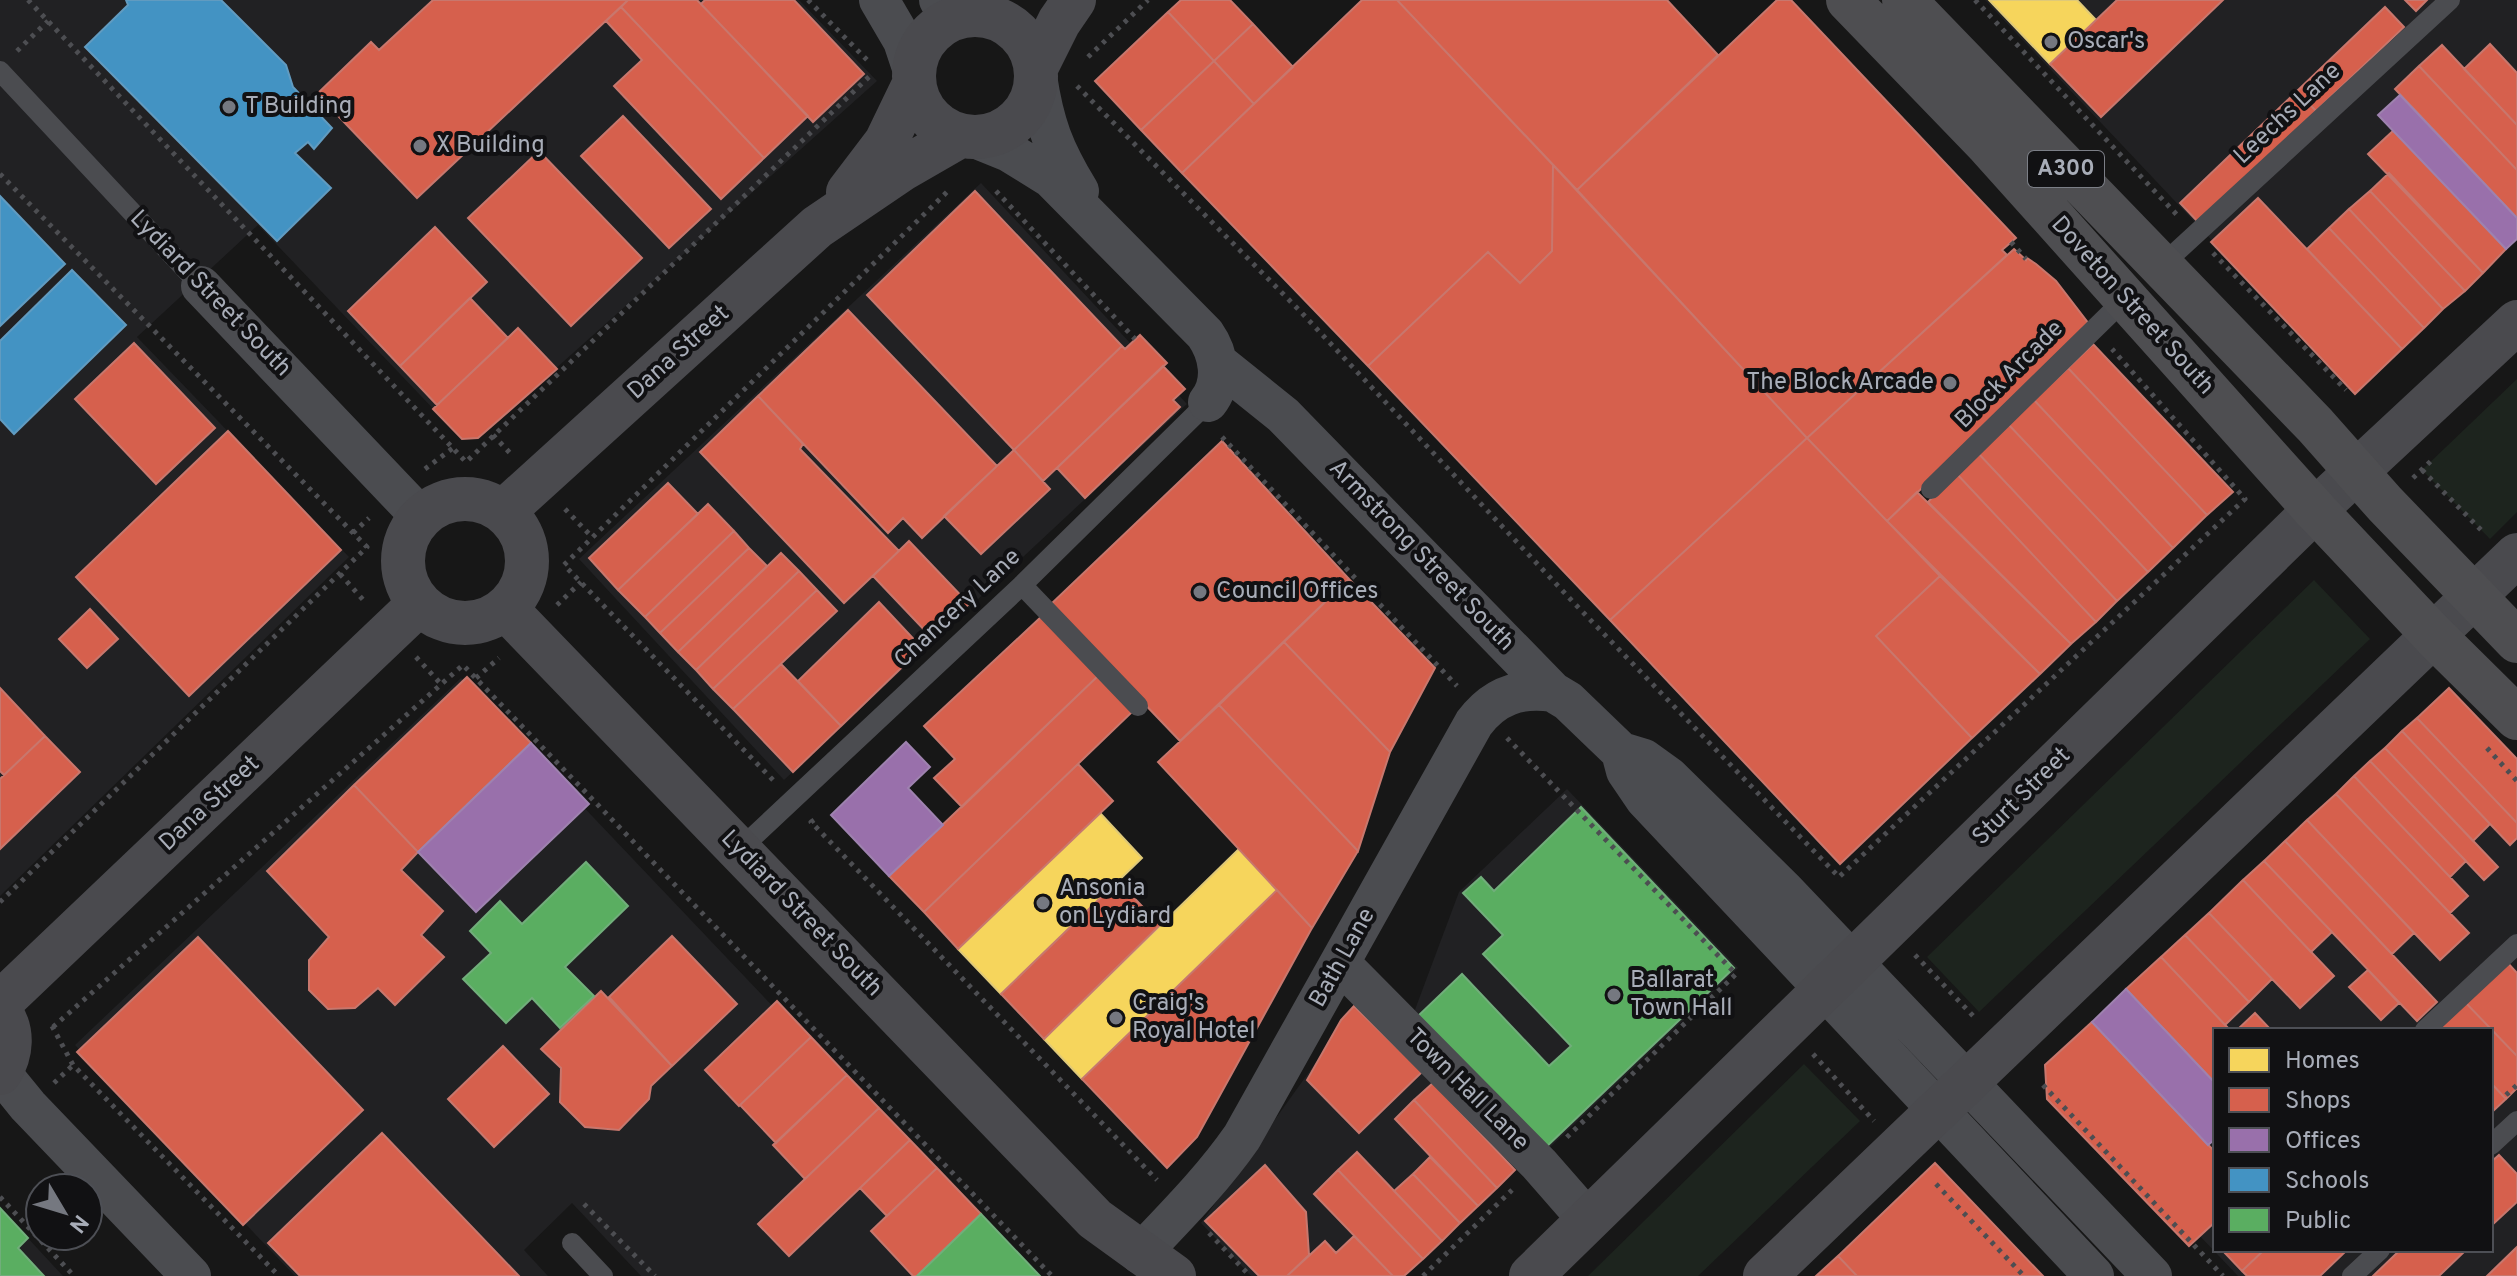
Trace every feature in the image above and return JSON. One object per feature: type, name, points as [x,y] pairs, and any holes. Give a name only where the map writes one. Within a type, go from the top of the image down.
[{"type":"highway","name":"Doveton Street South","points":[[1848,0],[1988,145],[2315,510]]},
{"type":"highway","name":"Doveton Street South","points":[[1904,0],[2315,425],[2355,472]]},
{"type":"highway","name":"A300","points":[[2355,472],[2517,641]]},
{"type":"highway","name":"A300","points":[[2315,510],[2434,636],[2517,718]]},
{"type":"street","points":[[879,0],[903,41],[919,102],[929,117],[944,129],[966,136],[996,134],[1017,121],[1055,71],[1059,22],[1074,0]]},
{"type":"street","points":[[914,79],[917,57],[931,33],[975,7],[1017,31],[1055,71]]},
{"type":"street","name":"Armstrong Street South","points":[[1055,71],[1042,112],[1051,139],[1101,226]]},
{"type":"street","name":"Dana Street","points":[[504,511],[817,227],[875,159],[895,126],[914,79]]},
{"type":"street","name":"Dana Street","points":[[817,227],[901,170],[966,136]]},
{"type":"street","name":"Armstrong Street South","points":[[966,136],[1009,152],[1041,170],[1101,226],[1211,348],[1283,415],[1553,692],[1568,701],[1621,752],[1626,771],[1645,799],[1838,975],[1952,1096]]},
{"type":"street","name":"Lydiard Street South","points":[[201,286],[421,517]]},
{"type":"street","name":"Sturt Street","points":[[1531,1276],[2315,510],[2517,322]]},
{"type":"street","points":[[1211,348],[1218,385],[1213,418]]},
{"type":"street","points":[[462,498],[484,501],[504,511],[522,533],[528,560],[523,587],[506,609],[486,621],[462,624],[439,619],[419,604],[406,584],[402,560],[408,537],[421,517],[439,504],[462,498]]},
{"type":"street","points":[[1765,1276],[2475,597],[2503,547]]},
{"type":"street","name":"Dana Street","points":[[0,1003],[419,604]]},
{"type":"street","name":"Lydiard Street South","points":[[506,609],[1142,1269]]},
{"type":"street","name":"Bath Lane","points":[[1142,1269],[1185,1207],[1242,1137],[1474,723],[1487,707],[1503,696],[1527,691],[1553,692]]},
{"type":"street","name":"Town Hall Lane","points":[[1341,964],[1539,1164],[1588,1220]]},
{"type":"street","points":[[0,1011],[11,1041],[9,1057],[0,1073],[191,1276]]},
{"type":"street","points":[[1952,1096],[2094,1276]]},
{"type":"street","points":[[1952,1096],[2152,1276]]},
{"type":"lane","name":"Leechs Lane","points":[[2161,266],[2450,0]]},
{"type":"lane","name":"Lydiard Street South","points":[[0,71],[201,286]]},
{"type":"lane","name":"Block Arcade","points":[[1931,489],[2126,298]]},
{"type":"lane","name":"Chancery Lane","points":[[739,850],[1022,585],[1213,418]]},
{"type":"lane","points":[[1022,585],[1138,706]]},
{"type":"lane","points":[[2427,1028],[2517,944]]},
{"type":"lane","points":[[2493,1143],[2517,1121]]},
{"type":"lane","points":[[572,1243],[603,1276]]},
{"type":"lane","points":[[2352,1276],[2378,1252]]},
{"type":"path","points":[[28,0],[466,462],[877,70],[808,0]]},
{"type":"path","points":[[1148,0],[1055,71],[1300,311],[1575,604],[1839,877],[2245,499],[2094,329]]},
{"type":"path","points":[[1975,0],[2346,390]]},
{"type":"path","points":[[0,174],[367,547],[0,902]]},
{"type":"path","points":[[992,187],[1135,339]]},
{"type":"path","points":[[774,781],[564,565],[952,188]]},
{"type":"path","points":[[2011,242],[2026,259]]},
{"type":"path","points":[[1213,418],[1463,692]]},
{"type":"path","points":[[2422,470],[2503,547]]},
{"type":"path","points":[[279,1276],[73,1065],[53,1027],[463,665],[1052,1276]]},
{"type":"path","points":[[1423,1276],[1736,974],[1506,736],[1498,745]]},
{"type":"path","points":[[811,822],[1250,1276]]},
{"type":"path","points":[[1904,944],[1979,1022]]},
{"type":"path","points":[[1811,1052],[1877,1124]]},
{"type":"path","points":[[2043,1085],[2223,1276]]},
{"type":"path","points":[[1936,1184],[2024,1276]]},
{"type":"path","points":[[0,1197],[74,1276]]},
{"type":"path","points":[[584,1204],[655,1276]]},
{"type":"shaded area","points":[[0,0],[799,0],[877,81],[478,438],[462,439],[258,225],[137,337],[349,557],[0,896]]},
{"type":"shaded area","points":[[1985,0],[2517,0],[2517,212],[2342,378]]},
{"type":"shaded area","points":[[981,183],[1187,404],[784,780],[579,559]]},
{"type":"shaded area","points":[[2517,379],[2517,512],[2490,539],[2422,470]]},
{"type":"shaded area","points":[[2314,580],[2370,639],[1979,1012],[1927,957]]},
{"type":"shaded area","points":[[461,678],[1029,1276],[641,1276],[572,1203],[524,1250],[548,1276],[295,1276],[75,1045]]},
{"type":"shaded area","points":[[2455,709],[2517,775],[2517,1276],[2238,1276],[2215,1252],[2493,1252],[2493,1028],[2213,1028],[2213,1250],[2056,1085]]},
{"type":"shaded area","name":"Ballarat Town Hall","points":[[1567,789],[1738,968],[1544,1153],[1413,1015],[1459,892]]},
{"type":"shaded area","points":[[1362,998],[1519,1161],[1397,1276],[1251,1276],[1201,1223]]},
{"type":"shaded area","points":[[1804,1064],[1860,1121],[1698,1276],[1588,1276]]},
{"type":"shaded area","points":[[0,1208],[24,1234],[24,1252],[41,1252],[63,1276],[0,1276]]},
{"type":"building: Homes","name":"Oscar's","points":[[1989,0],[2077,0],[2096,20],[2050,64]]},
{"type":"building: Homes","points":[[1100,813],[1142,858],[1001,994],[958,949]]},
{"type":"building: Homes","points":[[1239,849],[1277,890],[1082,1079],[1044,1039]]},
{"type":"building: Shops","name":"X Building","points":[[433,0],[628,0],[417,198],[317,94],[371,42],[379,50]]},
{"type":"building: Shops","points":[[628,0],[697,0],[808,116],[764,158],[621,7]]},
{"type":"building: Shops","points":[[705,0],[794,0],[864,74],[813,122],[701,4]]},
{"type":"building: Shops","points":[[1181,0],[1230,0],[1253,24],[1214,61],[1168,12]]},
{"type":"building: Shops","points":[[1362,0],[1397,0],[1553,165],[1552,251],[1520,283],[1488,252],[1368,366],[1182,173]]},
{"type":"building: Shops","points":[[1397,0],[1667,0],[1718,55],[1577,190]]},
{"type":"building: Shops","points":[[1777,0],[1791,0],[2016,238],[2002,250],[2007,255],[1807,438],[1577,190]]},
{"type":"building: Shops","points":[[2117,0],[2223,0],[2101,117],[2050,64]]},
{"type":"building: Shops","points":[[2405,0],[2427,0],[2416,11]]},
{"type":"building: Shops","points":[[621,7],[764,158],[721,199],[614,86],[642,60],[606,21]]},
{"type":"building: Shops","points":[[2385,7],[2404,27],[2316,111],[2297,91]]},
{"type":"building: Shops","points":[[1168,12],[1214,61],[1141,130],[1095,81]]},
{"type":"building: Shops","points":[[1253,24],[1293,67],[1254,104],[1214,61]]},
{"type":"building: Shops","points":[[2490,44],[2517,73],[2517,125],[2464,69]]},
{"type":"building: Shops","points":[[2442,45],[2517,125],[2517,170],[2419,66]]},
{"type":"building: Shops","points":[[1214,61],[1254,104],[1182,173],[1141,130]]},
{"type":"building: Shops","points":[[2419,66],[2517,170],[2517,218],[2395,89]]},
{"type":"building: Shops","points":[[2297,91],[2316,111],[2199,223],[2180,203]]},
{"type":"building: Shops","points":[[623,116],[711,209],[669,248],[581,156]]},
{"type":"building: Shops","points":[[2394,130],[2506,249],[2483,273],[2368,154]]},
{"type":"building: Shops","points":[[539,151],[642,258],[571,326],[468,218]]},
{"type":"building: Shops","points":[[1553,165],[1807,438],[1610,620],[1368,366],[1488,252],[1520,283],[1552,251]]},
{"type":"building: Shops","points":[[2389,173],[2483,273],[2465,291],[2370,191]]},
{"type":"building: Shops","points":[[975,191],[1122,346],[1014,450],[867,295]]},
{"type":"building: Shops","points":[[2370,191],[2465,291],[2443,309],[2349,209]]},
{"type":"building: Shops","points":[[2258,198],[2402,349],[2355,394],[2211,242]]},
{"type":"building: Shops","points":[[2349,209],[2443,309],[2424,328],[2329,228]]},
{"type":"building: Shops","points":[[435,227],[487,282],[400,366],[348,311]]},
{"type":"building: Shops","points":[[2329,228],[2424,328],[2402,349],[2307,249]]},
{"type":"building: Shops","name":"The Block Arcade","points":[[2014,249],[2056,281],[2092,328],[1887,521],[1807,438]]},
{"type":"building: Shops","points":[[470,298],[508,338],[437,405],[400,366]]},
{"type":"building: Shops","points":[[848,310],[997,466],[922,538],[903,518],[888,533],[758,396]]},
{"type":"building: Shops","points":[[518,328],[557,369],[478,438],[462,439],[433,409]]},
{"type":"building: Shops","points":[[1140,335],[1167,363],[1043,481],[1014,450],[1122,346],[1125,349]]},
{"type":"building: Shops","points":[[134,343],[215,428],[156,484],[75,399]]},
{"type":"building: Shops","points":[[2093,344],[2233,492],[2207,515],[2068,368]]},
{"type":"building: Shops","points":[[1163,366],[1185,389],[1173,400],[1180,407],[1085,498],[1057,468]]},
{"type":"building: Shops","points":[[2068,368],[2207,515],[2173,548],[2034,400]]},
{"type":"building: Shops","points":[[758,396],[803,444],[800,449],[899,551],[844,603],[700,452]]},
{"type":"building: Shops","points":[[2034,400],[2173,548],[2148,572],[2008,424]]},
{"type":"building: Shops","points":[[2008,424],[2148,572],[2117,601],[1978,453]]},
{"type":"building: Shops","points":[[228,431],[341,550],[189,696],[76,577]]},
{"type":"building: Shops","points":[[1807,438],[1940,576],[1876,636],[1972,738],[1840,864],[1610,620]]},
{"type":"building: Shops","name":"Council Offices","points":[[1222,441],[1349,579],[1180,741],[1050,605]]},
{"type":"building: Shops","points":[[1014,450],[1050,489],[981,554],[944,516]]},
{"type":"building: Shops","points":[[1978,453],[2117,601],[2096,622],[1956,473]]},
{"type":"building: Shops","points":[[1956,473],[2096,622],[2071,644],[1928,502]]},
{"type":"building: Shops","points":[[668,483],[698,514],[618,590],[589,558]]},
{"type":"building: Shops","points":[[1917,492],[2071,644],[2040,674],[1887,521]]},
{"type":"building: Shops","points":[[708,504],[734,531],[645,617],[618,590]]},
{"type":"building: Shops","points":[[734,531],[749,548],[660,633],[645,617]]},
{"type":"building: Shops","points":[[909,541],[969,604],[932,638],[873,576]]},
{"type":"building: Shops","points":[[749,548],[767,566],[678,652],[660,633]]},
{"type":"building: Shops","points":[[781,553],[799,571],[696,670],[678,652]]},
{"type":"building: Shops","points":[[799,571],[817,590],[713,689],[696,670]]},
{"type":"building: Shops","points":[[1940,576],[2040,674],[1972,738],[1876,636]]},
{"type":"building: Shops","points":[[1349,579],[1435,668],[1390,752],[1284,642]]},
{"type":"building: Shops","points":[[817,590],[837,611],[733,709],[713,689]]},
{"type":"building: Shops","points":[[879,602],[922,648],[841,726],[798,681]]},
{"type":"building: Shops","points":[[90,609],[118,639],[87,668],[59,639]]},
{"type":"building: Shops","points":[[1041,617],[1098,676],[962,807],[934,778],[955,759],[924,726]]},
{"type":"building: Shops","points":[[1284,642],[1390,752],[1358,851],[1219,705]]},
{"type":"building: Shops","points":[[781,664],[841,726],[793,772],[733,709]]},
{"type":"building: Shops","points":[[1098,676],[1132,712],[924,912],[889,876]]},
{"type":"building: Shops","points":[[467,677],[531,743],[418,852],[354,785]]},
{"type":"building: Shops","points":[[0,688],[45,736],[4,775],[0,771]]},
{"type":"building: Shops","points":[[2449,688],[2517,759],[2517,823],[2417,718]]},
{"type":"building: Shops","points":[[1219,705],[1358,851],[1312,928],[1158,762]]},
{"type":"building: Shops","points":[[2417,718],[2517,823],[2517,838],[2510,845],[2402,731]]},
{"type":"building: Shops","points":[[2402,731],[2490,824],[2473,841],[2385,748]]},
{"type":"building: Shops","points":[[45,736],[80,772],[0,849],[0,779]]},
{"type":"building: Shops","points":[[2385,748],[2498,867],[2484,880],[2370,761]]},
{"type":"building: Shops","points":[[2370,761],[2466,861],[2450,877],[2354,776]]},
{"type":"building: Shops","points":[[1078,764],[1113,801],[958,949],[924,912]]},
{"type":"building: Shops","points":[[2354,776],[2468,896],[2450,913],[2336,794]]},
{"type":"building: Shops","points":[[354,785],[418,852],[401,870],[443,911],[421,935],[444,957],[395,1005],[378,988],[355,1008],[328,1009],[309,990],[309,960],[329,937],[267,871]]},
{"type":"building: Shops","points":[[2336,794],[2469,933],[2440,960],[2307,820]]},
{"type":"building: Shops","points":[[2307,820],[2414,933],[2392,954],[2285,841]]},
{"type":"building: Shops","points":[[2285,841],[2437,1002],[2417,1021],[2264,861]]},
{"type":"building: Shops","points":[[2264,861],[2332,932],[2311,952],[2243,880]]},
{"type":"building: Shops","points":[[2243,880],[2334,976],[2300,1008],[2209,913]]},
{"type":"building: Shops","points":[[1118,881],[1160,925],[1044,1039],[1001,994]]},
{"type":"building: Shops","points":[[1277,890],[1312,928],[1197,1137],[1167,1168],[1082,1079]]},
{"type":"building: Shops","points":[[2209,913],[2272,979],[2249,1002],[2185,935]]},
{"type":"building: Shops","points":[[2185,935],[2249,1002],[2225,1025],[2161,957]]},
{"type":"building: Shops","points":[[672,936],[737,1004],[672,1066],[609,997]]},
{"type":"building: Shops","points":[[198,937],[363,1110],[243,1225],[77,1052]]},
{"type":"building: Shops","points":[[2161,957],[2228,1028],[2213,1028],[2213,1081],[2126,989]]},
{"type":"building: Shops","points":[[2506,961],[2517,973],[2517,1056],[2493,1028],[2464,1001]]},
{"type":"building: Shops","points":[[2368,970],[2399,1003],[2381,1020],[2349,987]]},
{"type":"building: Shops","points":[[601,991],[672,1066],[651,1086],[649,1099],[619,1130],[585,1127],[560,1102],[561,1068],[541,1049]]},
{"type":"building: Shops","points":[[777,1001],[811,1037],[739,1106],[705,1070]]},
{"type":"building: Shops","points":[[2464,1001],[2490,1028],[2440,1028],[2438,1026]]},
{"type":"building: Shops","points":[[1354,1006],[1422,1072],[1359,1133],[1307,1080],[1341,1020]]},
{"type":"building: Shops","points":[[2255,1013],[2269,1028],[2239,1028]]},
{"type":"building: Shops","points":[[2092,1022],[2213,1150],[2213,1224],[2189,1246],[2047,1099],[2045,1065]]},
{"type":"building: Shops","points":[[2493,1031],[2517,1056],[2517,1088],[2506,1099],[2493,1085]]},
{"type":"building: Shops","points":[[811,1037],[847,1075],[776,1143],[740,1105]]},
{"type":"building: Shops","points":[[503,1046],[549,1094],[494,1147],[448,1099]]},
{"type":"building: Shops","points":[[847,1075],[879,1108],[805,1179],[773,1145]]},
{"type":"building: Shops","points":[[1433,1083],[1515,1170],[1497,1188],[1414,1100]]},
{"type":"building: Shops","points":[[2493,1085],[2506,1099],[2493,1111]]},
{"type":"building: Shops","points":[[1414,1100],[1497,1188],[1478,1206],[1395,1119]]},
{"type":"building: Shops","points":[[879,1108],[910,1140],[789,1256],[758,1224]]},
{"type":"building: Shops","points":[[382,1133],[519,1276],[300,1276],[268,1243]]},
{"type":"building: Shops","points":[[910,1140],[937,1168],[887,1216],[860,1188]]},
{"type":"building: Shops","points":[[1357,1152],[1442,1241],[1423,1259],[1338,1170]]},
{"type":"building: Shops","points":[[2499,1155],[2517,1174],[2517,1202],[2493,1224],[2493,1160]]},
{"type":"building: Shops","points":[[1430,1157],[1478,1206],[1460,1223],[1413,1174]]},
{"type":"building: Shops","points":[[1935,1163],[2043,1276],[1857,1276],[1838,1256]]},
{"type":"building: Shops","points":[[1265,1165],[1306,1212],[1309,1255],[1287,1276],[1259,1276],[1205,1221]]},
{"type":"building: Shops","points":[[937,1168],[981,1214],[917,1276],[913,1276],[871,1231]]},
{"type":"building: Shops","points":[[1338,1170],[1423,1259],[1404,1276],[1393,1276],[1314,1194]]},
{"type":"building: Shops","points":[[1413,1174],[1460,1223],[1442,1241],[1394,1191]]},
{"type":"building: Shops","points":[[1354,1236],[1393,1276],[1287,1276],[1325,1241],[1336,1253]]},
{"type":"building: Shops","points":[[2517,1247],[2517,1276],[2487,1276]]},
{"type":"building: Shops","points":[[2224,1252],[2262,1252],[2242,1271]]},
{"type":"building: Shops","points":[[2262,1252],[2345,1252],[2320,1276],[2247,1276],[2242,1271]]},
{"type":"building: Shops","points":[[2398,1252],[2464,1252],[2439,1276],[2373,1276]]},
{"type":"building: Shops","points":[[1838,1256],[1857,1276],[1816,1276]]},
{"type":"building: Offices","points":[[2400,95],[2517,218],[2517,239],[2506,249],[2378,115]]},
{"type":"building: Offices","points":[[906,742],[930,767],[908,788],[943,825],[889,876],[831,815]]},
{"type":"building: Offices","points":[[531,743],[589,804],[476,912],[418,852]]},
{"type":"building: Offices","points":[[2126,989],[2213,1081],[2213,1141],[2208,1145],[2092,1022]]},
{"type":"building: Schools","name":"T Building","points":[[126,0],[221,0],[286,65],[293,87],[332,128],[314,149],[308,142],[295,153],[331,188],[277,241],[85,47],[128,5]]},
{"type":"building: Schools","points":[[0,196],[65,264],[0,326]]},
{"type":"building: Schools","points":[[72,270],[126,325],[14,434],[0,419],[0,341]]},
{"type":"building: Public","name":"Ballarat Town Hall","points":[[1581,807],[1734,968],[1544,1149],[1418,1016],[1462,974],[1549,1066],[1571,1046],[1483,954],[1503,935],[1463,893],[1481,877],[1494,891]]},
{"type":"building: Public","points":[[586,862],[628,906],[565,967],[594,996],[560,1028],[532,998],[506,1023],[463,979],[491,953],[470,931],[500,901],[522,924]]},
{"type":"building: Public","points":[[0,1208],[24,1234],[24,1242],[18,1248],[44,1276],[0,1276]]},
{"type":"building: Public","points":[[981,1214],[1040,1276],[917,1276]]},
{"type":"place","name":"Oscar's","points":[[2051,42]]},
{"type":"place","name":"T Building","points":[[229,107]]},
{"type":"place","name":"X Building","points":[[420,146]]},
{"type":"place","name":"The Block Arcade","points":[[1950,383]]},
{"type":"place","name":"Council Offices","points":[[1200,592]]},
{"type":"place","name":"Ansonia on Lydiard","points":[[1043,903]]},
{"type":"place","name":"Ballarat Town Hall","points":[[1614,995]]},
{"type":"place","name":"Craig's Royal Hotel","points":[[1116,1018]]}]
